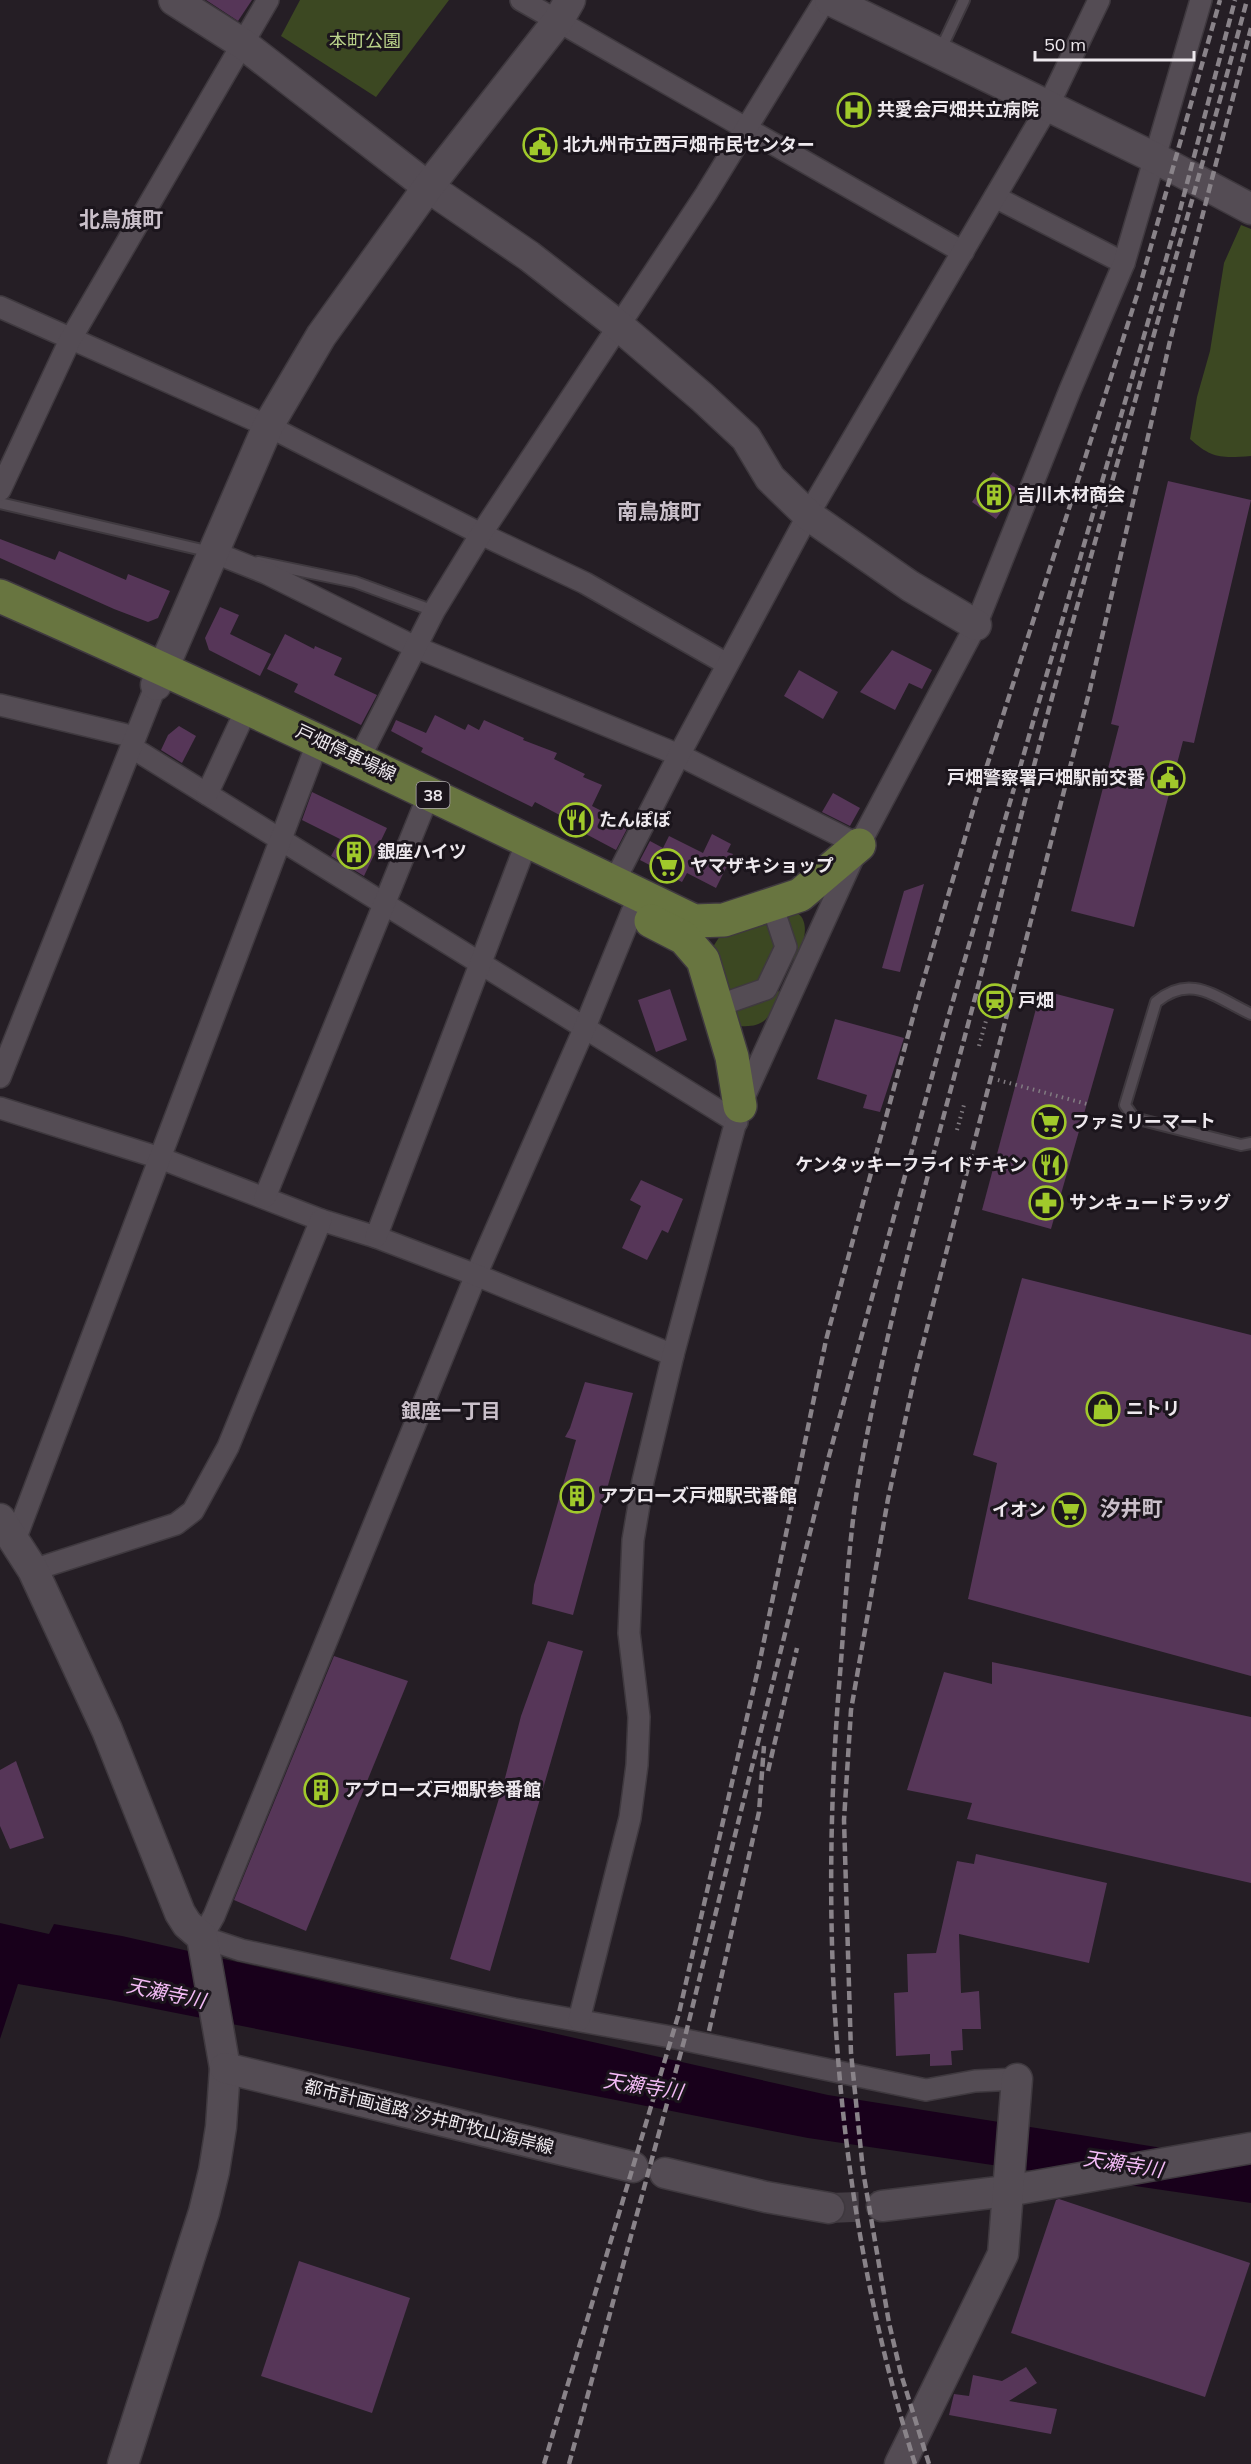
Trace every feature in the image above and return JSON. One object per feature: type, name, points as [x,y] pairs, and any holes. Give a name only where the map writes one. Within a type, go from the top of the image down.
[{"type":"main road","name":"戸畑停車場線","points":[[0,596],[159,676],[240,723],[521,857],[684,938],[703,960],[732,1057],[739,1114]]},
{"type":"main road","name":"戸畑停車場線","points":[[0,616],[159,676],[359,759],[694,921],[724,920],[800,895],[859,845]]},
{"type":"main road","points":[[703,960],[706,938],[724,920]]},
{"type":"street","points":[[174,0],[243,44],[428,187],[529,256],[619,326],[746,438],[770,478],[808,515],[910,586],[976,625]]},
{"type":"street","points":[[0,490],[70,340],[268,0]]},
{"type":"street","points":[[521,0],[564,11],[746,128],[963,252]]},
{"type":"street","points":[[359,759],[415,646],[481,534],[619,326],[828,0],[1047,108],[1155,158],[1251,209]]},
{"type":"street","points":[[614,882],[727,664],[808,515],[1047,108],[1099,0]]},
{"type":"street","points":[[579,2020],[630,1818],[637,1765],[639,1717],[629,1633],[633,1540],[643,1481],[673,1355],[739,1114],[859,845],[976,625],[1070,390],[1124,263],[1201,0]]},
{"type":"street","points":[[0,1077],[159,676],[268,426],[321,336],[428,187],[564,11]]},
{"type":"street","points":[[995,197],[1124,263]]},
{"type":"street","points":[[0,307],[268,426],[481,534],[585,583],[727,664]]},
{"type":"street","points":[[213,552],[266,573],[415,646],[679,755],[859,845]]},
{"type":"street","points":[[0,705],[133,742],[207,794],[481,964],[585,1027],[739,1114]]},
{"type":"street","points":[[207,794],[240,723]]},
{"type":"street","points":[[312,757],[160,1158],[8,1529],[33,1570],[107,1730],[180,1913],[202,1937],[252,1953],[514,2009],[926,2090],[975,2081],[1017,2079],[1003,2254],[900,2464]]},
{"type":"street","points":[[265,1197],[422,811]]},
{"type":"street","points":[[376,1237],[521,857]]},
{"type":"street","points":[[726,1003],[766,989],[782,975],[786,947],[774,911]]},
{"type":"street","points":[[123,2464],[204,2211],[214,2171],[221,2127],[225,2068],[202,1937],[214,1916],[476,1275],[585,1027],[632,912]]},
{"type":"street","points":[[0,1108],[160,1158],[321,1220],[376,1237],[673,1355]]},
{"type":"street","points":[[33,1570],[176,1524],[193,1511],[228,1447],[321,1220]]},
{"type":"street","name":"都市計画道路 汐井町牧山海岸線","points":[[225,2068],[633,2167]]},
{"type":"street","points":[[882,2206],[1008,2180],[1249,2148]]},
{"type":"street","points":[[665,2173],[766,2197],[829,2208]]},
{"type":"lane","points":[[938,54],[964,0]]},
{"type":"lane","points":[[0,503],[355,582],[434,611]]},
{"type":"lane","points":[[1251,1014],[1196,987],[1183,987],[1168,992],[1156,1002],[1125,1105],[1134,1118],[1241,1145],[1251,1143]]},
{"type":"path","points":[[979,1046],[987,1017]]},
{"type":"path","points":[[998,1080],[1087,1104]]},
{"type":"path","points":[[957,1130],[965,1101]]},
{"type":"green space","name":"本町公園","points":[[300,0],[449,0],[376,97],[281,36]]},
{"type":"green space","points":[[1241,225],[1251,229],[1251,456],[1225,457],[1211,454],[1190,439],[1197,397],[1210,351],[1224,263]]},
{"type":"green space","points":[[780,909],[791,910],[803,919],[804,935],[795,960],[788,958]]},
{"type":"green space","points":[[763,913],[775,943],[759,982],[720,997],[711,950],[725,928]]},
{"type":"green space","points":[[778,991],[781,993],[770,1014],[756,1025],[740,1026],[727,1012]]},
{"type":"water","name":"天瀬寺川","points":[[0,1923],[49,1934],[54,1924],[122,1936],[828,2095],[1251,2162],[1251,2203],[808,2138],[110,2000],[18,1984],[0,2039]]},
{"type":"building","points":[[206,0],[252,0],[238,21]]},
{"type":"building","name":"吉川木材商会","points":[[993,472],[1017,489],[996,519],[972,502]]},
{"type":"building","points":[[1168,481],[1251,500],[1194,743],[1183,741],[1134,927],[1071,911],[1119,726],[1111,724]]},
{"type":"building","points":[[0,539],[55,560],[59,551],[126,580],[128,574],[170,591],[158,618],[148,622],[0,558]]},
{"type":"building","points":[[220,607],[239,615],[230,634],[271,654],[260,676],[209,650],[205,638]]},
{"type":"building","points":[[285,634],[314,649],[315,646],[342,658],[334,675],[377,695],[361,725],[294,692],[298,684],[267,669]]},
{"type":"building","points":[[892,650],[932,670],[922,689],[909,683],[895,710],[860,692]]},
{"type":"building","points":[[799,670],[838,692],[823,719],[784,696]]},
{"type":"building","points":[[435,715],[465,730],[468,724],[479,730],[484,720],[524,738],[523,740],[557,753],[554,759],[585,774],[583,777],[602,785],[592,806],[629,825],[616,850],[567,824],[569,820],[535,802],[532,807],[421,752],[423,748],[391,731],[396,720],[426,733]]},
{"type":"building","points":[[179,726],[196,736],[182,763],[161,750],[168,735]]},
{"type":"building","points":[[312,792],[387,828],[364,876],[331,856],[340,839],[302,820]]},
{"type":"building","points":[[833,793],[860,808],[850,826],[822,812]]},
{"type":"building","points":[[712,834],[731,844],[727,852],[733,854],[716,888],[687,873],[682,882],[640,860],[650,841],[663,848],[669,836],[703,853]]},
{"type":"building","points":[[924,884],[900,972],[882,968],[904,891]]},
{"type":"building","points":[[670,989],[687,1040],[656,1052],[638,1000]]},
{"type":"building","name":"戸畑","points":[[1041,990],[1114,1009],[1051,1229],[982,1210]]},
{"type":"building","points":[[835,1019],[904,1038],[880,1112],[863,1108],[867,1095],[817,1079]]},
{"type":"building","points":[[641,1180],[683,1199],[668,1233],[662,1230],[647,1260],[622,1248],[641,1206],[630,1200]]},
{"type":"building","points":[[1022,1278],[1251,1335],[1251,1676],[968,1599],[997,1463],[973,1455]]},
{"type":"building","name":"アプローズ戸畑駅弐番館","points":[[585,1382],[633,1393],[573,1615],[532,1604],[534,1585],[576,1440],[565,1437]]},
{"type":"building","points":[[548,1641],[583,1651],[490,1971],[450,1959],[504,1782],[521,1716]]},
{"type":"building","name":"アプローズ戸畑駅参番館","points":[[334,1656],[408,1681],[306,1931],[234,1900]]},
{"type":"building","points":[[992,1662],[1251,1717],[1251,1883],[967,1819],[972,1803],[907,1790],[944,1672],[992,1684]]},
{"type":"building","points":[[16,1761],[44,1838],[10,1849],[0,1826],[0,1770]]},
{"type":"building","points":[[976,1854],[1107,1883],[1089,1963],[959,1934],[961,1993],[979,1991],[981,2029],[962,2029],[963,2050],[951,2051],[952,2065],[930,2066],[930,2054],[896,2056],[894,1993],[908,1992],[907,1954],[936,1953],[957,1861],[974,1864]]},
{"type":"building","points":[[1059,2199],[1250,2263],[1205,2397],[1011,2333],[1056,2200]]},
{"type":"building","points":[[299,2261],[410,2298],[372,2413],[261,2376]]},
{"type":"building","points":[[1026,2367],[1037,2383],[1009,2401],[1057,2409],[1051,2434],[949,2415],[954,2394],[969,2396],[973,2375],[1002,2381]]},
{"type":"tunnel","points":[[829,2208],[882,2206]]},
{"type":"railway","points":[[544,2464],[679,2013],[759,1665],[826,1340],[916,1006],[976,800],[1139,289],[1220,0]]},
{"type":"railway","points":[[569,2464],[684,2041],[829,1456],[944,1032],[1179,214],[1235,0]]},
{"type":"railway","points":[[915,2464],[888,2368],[866,2270],[850,2172],[839,2073],[833,1973],[831,1873],[834,1774],[847,1579],[858,1484],[899,1289],[1039,746],[1247,0]]},
{"type":"railway","points":[[929,2464],[901,2374],[889,2323],[863,2171],[851,2053],[844,1820],[851,1710],[888,1499],[915,1375],[1090,689],[1170,341],[1251,28]]},
{"type":"railway","points":[[768,1771],[797,1648]]},
{"type":"railway","points":[[709,2031],[759,1812],[764,1746]]},
{"type":"place","name":"共愛会戸畑共立病院","points":[[854,110]]},
{"type":"place","name":"北九州市立西戸畑市民センター","points":[[540,145]]},
{"type":"place","name":"吉川木材商会","points":[[994,495]]},
{"type":"place","name":"戸畑警察署戸畑駅前交番","points":[[1168,778]]},
{"type":"place","name":"たんぽぽ","points":[[576,820]]},
{"type":"place","name":"銀座ハイツ","points":[[354,852]]},
{"type":"place","name":"ヤマザキショップ","points":[[667,866]]},
{"type":"place","name":"戸畑","points":[[995,1001]]},
{"type":"place","name":"ファミリーマート","points":[[1049,1122]]},
{"type":"place","name":"ケンタッキーフライドチキン","points":[[1050,1165]]},
{"type":"place","name":"サンキュードラッグ","points":[[1046,1203]]},
{"type":"place","name":"ニトリ","points":[[1103,1409]]},
{"type":"place","name":"アプローズ戸畑駅弐番館","points":[[577,1496]]},
{"type":"place","name":"イオン","points":[[1069,1510]]},
{"type":"place","name":"アプローズ戸畑駅参番館","points":[[321,1790]]},
{"type":"district","name":"北鳥旗町","points":[[121,220]]},
{"type":"district","name":"南鳥旗町","points":[[659,512]]},
{"type":"district","name":"銀座一丁目","points":[[451,1411]]},
{"type":"district","name":"汐井町","points":[[1131,1509]]}]
